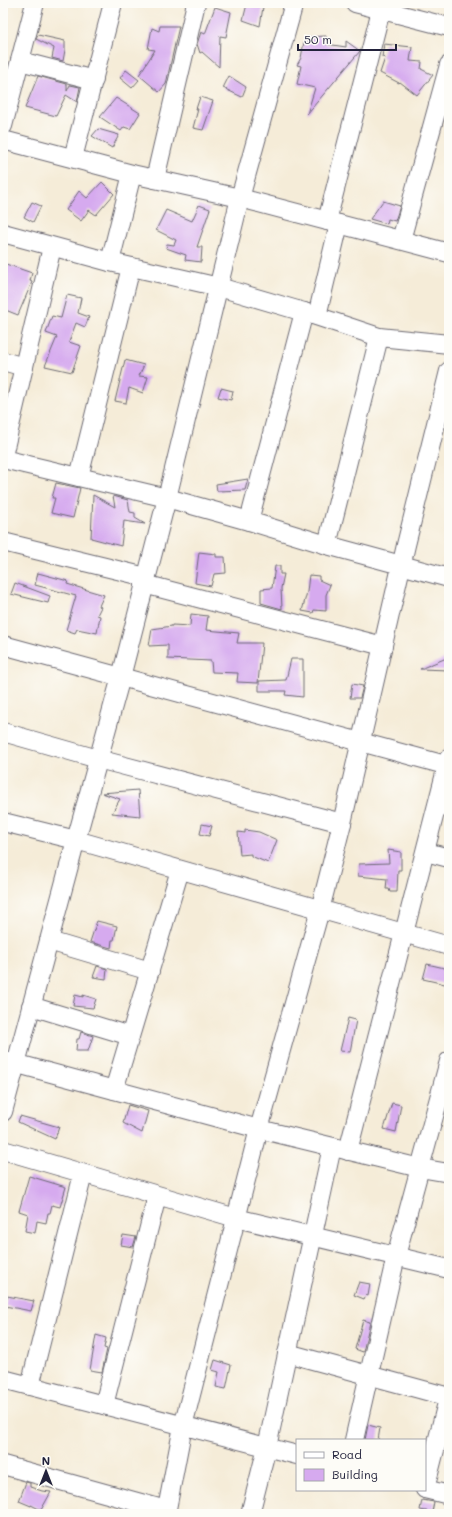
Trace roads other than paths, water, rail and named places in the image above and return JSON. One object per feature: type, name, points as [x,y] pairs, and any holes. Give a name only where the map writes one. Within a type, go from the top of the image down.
[{"type":"street","points":[[3,126],[35,3]]},
{"type":"street","points":[[73,158],[113,3]]},
{"type":"street","points":[[155,179],[196,3]]},
{"type":"street","points":[[3,1112],[9,1062],[31,1006],[121,677],[167,498],[240,198],[294,3]]},
{"type":"street","points":[[355,3],[449,27]]},
{"type":"street","points":[[249,521],[310,314],[333,223],[381,10]]},
{"type":"street","points":[[20,61],[94,80]]},
{"type":"street","points":[[402,240],[449,65]]},
{"type":"street","points":[[3,140],[132,174],[240,198],[449,253]]},
{"type":"street","points":[[110,262],[132,174]]},
{"type":"street","points":[[3,233],[110,262],[219,287],[310,314],[378,337],[449,344]]},
{"type":"street","points":[[52,247],[3,457],[167,498],[327,545],[449,578]]},
{"type":"street","points":[[79,477],[131,267]]},
{"type":"street","points":[[327,545],[378,337]]},
{"type":"street","points":[[3,361],[24,367]]},
{"type":"street","points":[[3,1465],[166,1512],[183,1426],[236,1218],[259,1129],[320,910],[342,823],[418,495],[449,371]]},
{"type":"street","points":[[3,542],[384,646]]},
{"type":"street","points":[[3,644],[362,742],[448,763],[426,852],[403,934],[340,1149],[312,1237],[250,1514]]},
{"type":"street","points":[[3,732],[98,759],[342,823]]},
{"type":"street","points":[[3,822],[76,840],[449,946]]},
{"type":"street","points":[[426,852],[449,858]]},
{"type":"street","points":[[114,1090],[180,870]]},
{"type":"street","points":[[49,941],[150,971]]},
{"type":"street","points":[[31,1006],[130,1036]]},
{"type":"street","points":[[354,1439],[396,1256],[449,1061]]},
{"type":"street","points":[[9,1062],[259,1129],[420,1168],[449,1173]]},
{"type":"street","points":[[3,1150],[236,1218],[449,1269]]},
{"type":"street","points":[[30,1386],[83,1174]]},
{"type":"street","points":[[104,1405],[157,1196]]},
{"type":"street","points":[[287,1353],[449,1396],[426,1485]]},
{"type":"street","points":[[3,1379],[296,1455]]},
{"type":"street","points":[[426,1489],[449,1495]]}]
